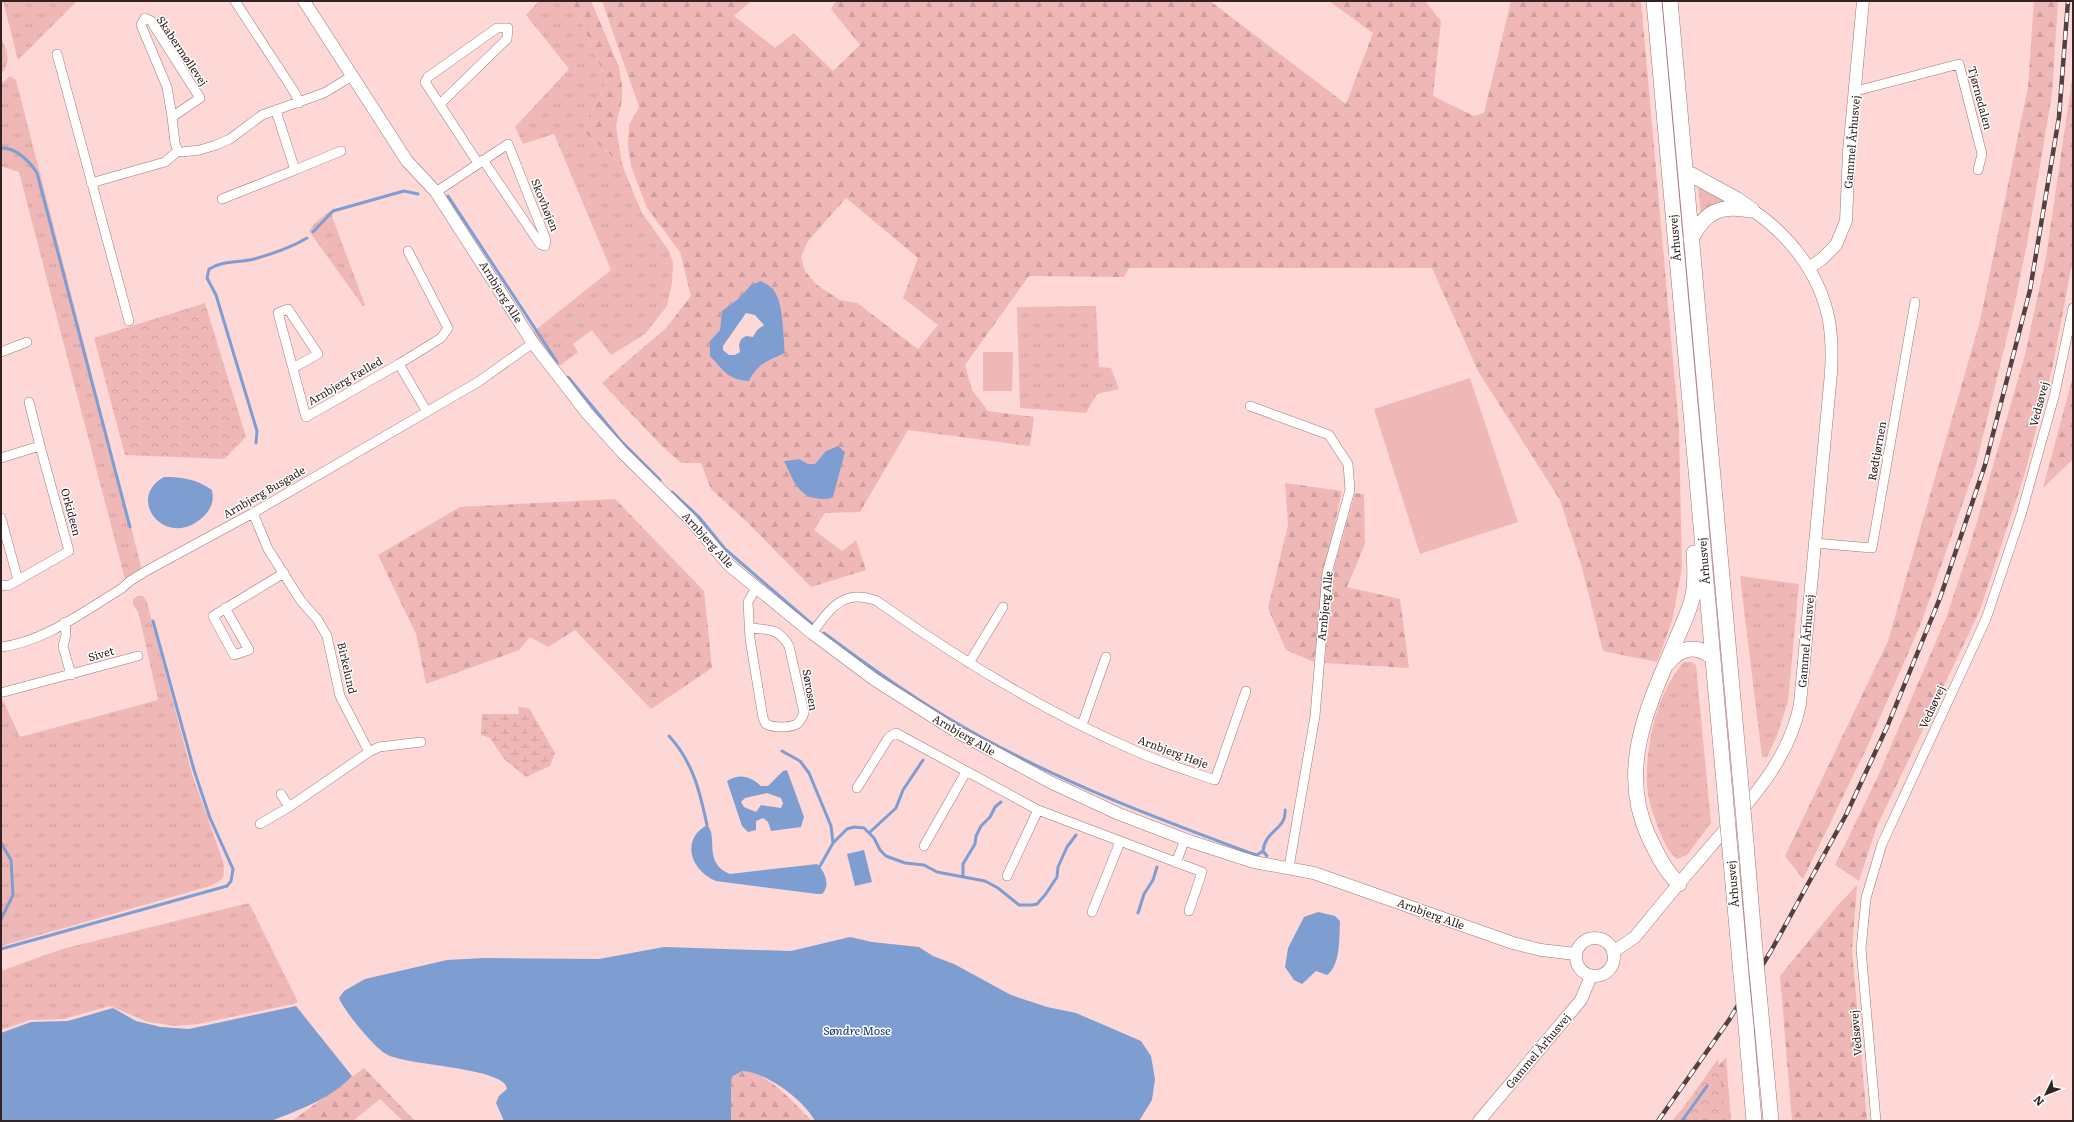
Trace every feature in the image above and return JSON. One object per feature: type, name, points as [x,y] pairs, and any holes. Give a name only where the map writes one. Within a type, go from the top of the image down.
[{"type":"main road","name":"Århusvej","points":[[1654,1],[1754,1121]]},
{"type":"main road","name":"Århusvej","points":[[1670,1],[1770,1121]]},
{"type":"main road","points":[[1686,174],[1692,175],[1729,195],[1752,210]]},
{"type":"main road","points":[[1691,239],[1701,223],[1717,210],[1729,207],[1752,210]]},
{"type":"main road","points":[[1679,884],[1672,877],[1654,848],[1644,827],[1635,788],[1636,762],[1640,733],[1649,705],[1690,608],[1695,582],[1692,432]]},
{"type":"main road","points":[[1667,664],[1676,655],[1688,649],[1702,650],[1713,658]]},
{"type":"street","points":[[235,1],[295,93],[299,103]]},
{"type":"street","name":"Arnbjerg Alle","points":[[304,1],[407,161],[436,192],[533,343],[587,413],[622,452],[689,518],[729,565],[812,634],[875,680],[981,746],[1050,782],[1119,814],[1185,839],[1254,862],[1289,867],[1314,873],[1512,943],[1541,950],[1576,954]]},
{"type":"street","name":"Gammel Århusvej","points":[[1809,268],[1822,259],[1836,245],[1844,225],[1863,1]]},
{"type":"street","name":"Skabermøllevej","points":[[172,117],[200,98],[150,21],[145,18],[141,25],[167,87],[175,143],[178,151]]},
{"type":"street","name":"Skovhøjen","points":[[436,192],[480,162],[508,144],[546,240],[545,246],[540,244],[480,162],[440,104],[425,82],[428,77],[496,28],[508,28],[507,40],[440,104]]},
{"type":"street","points":[[57,54],[129,321]]},
{"type":"street","name":"Tjørnedalen","points":[[1856,91],[1959,64],[1982,154],[1978,170]]},
{"type":"street","points":[[91,183],[165,162],[178,151],[200,150],[216,145],[230,139],[262,115],[324,93],[352,76]]},
{"type":"street","points":[[276,111],[295,170]]},
{"type":"street","points":[[222,199],[341,151]]},
{"type":"street","name":"Gammel Århusvej","points":[[1613,952],[1635,937],[1762,786],[1782,754],[1798,716],[1832,348],[1829,320],[1809,268],[1786,237],[1752,210]]},
{"type":"street","name":"Arnbjerg Fælled","points":[[293,368],[318,354],[288,309],[278,313],[306,417],[399,364],[441,338],[448,328],[408,251]]},
{"type":"street","name":"Rødtjørnen","points":[[1814,543],[1872,548],[1915,302]]},
{"type":"street","name":"Vedsøvej","points":[[1876,1121],[1861,949],[1866,898],[1882,844],[1986,620],[2020,515],[2055,393],[2073,308]]},
{"type":"street","points":[[1,352],[27,342]]},
{"type":"street","name":"Arnbjerg Busgade","points":[[1,647],[13,645],[34,638],[64,622],[121,589],[130,581],[146,571],[253,513],[427,412],[497,370],[533,343]]},
{"type":"street","name":"Arnbjerg Fælled","points":[[399,364],[427,412]]},
{"type":"street","name":"Orkideen","points":[[1,585],[8,586],[69,551],[29,402]]},
{"type":"street","name":"Arnbjerg Alle","points":[[1250,406],[1329,435],[1348,464],[1350,490],[1327,573],[1315,716],[1289,867]]},
{"type":"street","points":[[1,458],[40,446]]},
{"type":"street","name":"Birkelund","points":[[253,513],[268,549],[327,636],[340,696],[369,752]]},
{"type":"street","points":[[1,518],[18,580]]},
{"type":"street","points":[[225,608],[249,650],[234,655],[213,616],[225,608],[284,573]]},
{"type":"street","name":"Sørosen","points":[[751,628],[776,631],[784,637],[789,646],[804,713],[802,719],[797,724],[773,727],[766,724],[763,718],[750,639],[751,628],[748,602],[756,588]]},
{"type":"street","name":"Arnbjerg Høje","points":[[812,634],[835,605],[852,596],[864,596],[877,601],[969,663],[1010,688],[1138,752],[1215,780],[1246,691]]},
{"type":"street","points":[[969,663],[1003,607]]},
{"type":"street","points":[[64,622],[66,634],[63,646],[71,675]]},
{"type":"street","name":"Sivet","points":[[4,692],[138,656]]},
{"type":"street","points":[[1082,725],[1106,657]]},
{"type":"street","points":[[857,788],[889,737],[896,734],[1038,810],[1202,872],[1189,911]]},
{"type":"street","points":[[260,824],[289,807],[369,752],[379,747],[421,742]]},
{"type":"street","points":[[924,846],[966,772]]},
{"type":"street","points":[[281,794],[289,807]]},
{"type":"street","points":[[1007,876],[1038,810]]},
{"type":"street","points":[[1176,863],[1185,839]]},
{"type":"street","points":[[1092,912],[1120,842]]},
{"type":"street","points":[[1596,938],[1606,942],[1613,952],[1613,963],[1602,975],[1591,976],[1580,969],[1576,954],[1581,944],[1590,939],[1596,938]]},
{"type":"street","name":"Gammel Århusvej","points":[[1479,1121],[1581,1000],[1591,976]]},
{"type":"green space","points":[[3,1],[77,1],[18,60]]},
{"type":"green space","points":[[539,1],[567,1],[578,13],[606,80],[604,88],[584,126],[584,132],[622,165],[642,213],[669,251],[673,263],[672,283],[667,306],[645,334],[611,355],[592,330],[573,344],[578,352],[561,365],[555,365],[533,332],[611,270],[554,134],[523,144],[515,127],[569,69],[526,15]]},
{"type":"green space","points":[[567,1],[591,1],[619,67],[622,86],[622,100],[616,125],[622,165],[584,132],[584,126],[604,88],[606,80],[578,13]]},
{"type":"green space","points":[[602,1],[751,1],[734,16],[775,48],[794,33],[833,71],[860,45],[831,9],[836,1],[1210,1],[1346,104],[1373,33],[1329,1],[1425,1],[1441,21],[1433,96],[1474,116],[1484,113],[1511,1],[1641,1],[1679,428],[1682,568],[1672,621],[1657,662],[1603,651],[1581,564],[1560,500],[1478,371],[1432,268],[1129,268],[1124,277],[1029,276],[965,365],[972,390],[988,411],[1034,417],[1030,446],[908,430],[860,512],[825,513],[814,530],[842,551],[856,540],[866,570],[811,587],[747,522],[711,489],[701,463],[681,463],[662,446],[602,383],[666,328],[691,296],[680,252],[647,208],[631,166],[628,146],[629,125],[639,107]],"holes":[[[846,198],[918,258],[903,298],[938,325],[918,349],[857,303],[840,300],[817,285],[805,271],[801,257],[808,241]],[[751,285],[771,287],[781,310],[785,353],[760,366],[752,374],[749,380],[710,341],[720,330],[722,311],[738,299]],[[826,451],[836,481],[833,497],[784,461],[799,459],[808,464],[815,464]]]},
{"type":"green space","points":[[2034,1],[2058,1],[2052,94],[2027,244],[2013,312],[1976,465],[1922,621],[1868,745],[1803,879],[1785,856],[1888,641],[1980,321],[2028,87]]},
{"type":"green space","points":[[1,37],[7,52],[7,61],[1,74]]},
{"type":"green space","points":[[2073,73],[2073,258],[2052,370],[2024,476],[1980,610],[1877,826],[1859,881],[1835,865],[1879,774],[1946,618],[1969,549],[2025,355],[2046,257]]},
{"type":"green space","points":[[10,76],[16,80],[142,570],[125,579],[19,172],[1,166],[1,84]]},
{"type":"green space","points":[[1698,185],[1733,203],[1701,216]]},
{"type":"green space","points":[[330,211],[365,305],[363,306],[309,231],[315,223]]},
{"type":"green space","points":[[205,303],[246,437],[224,459],[125,455],[94,338]]},
{"type":"green space","points":[[1096,306],[1099,367],[1111,368],[1119,389],[1097,394],[1086,413],[1020,408],[1017,307]]},
{"type":"green space","points":[[983,352],[1013,352],[1012,391],[983,391]]},
{"type":"green space","points":[[2073,376],[2073,459],[2043,488]]},
{"type":"green space","points":[[1470,378],[1518,522],[1420,554],[1374,409]]},
{"type":"green space","points":[[1285,483],[1342,491],[1324,573],[1314,662],[1286,650],[1268,608],[1288,525]]},
{"type":"green space","points":[[1355,493],[1364,494],[1365,544],[1347,587],[1400,599],[1409,668],[1325,663],[1332,575]]},
{"type":"green space","points":[[615,499],[704,591],[712,668],[651,709],[575,630],[548,647],[530,637],[519,650],[426,684],[416,634],[378,555],[460,507]]},
{"type":"green space","points":[[1740,576],[1799,584],[1788,701],[1777,736],[1767,757],[1762,757]]},
{"type":"green space","points":[[138,596],[143,596],[147,602],[192,774],[223,861],[223,877],[210,886],[1,946],[1,696],[20,737],[158,700],[139,614],[133,604],[133,599]]},
{"type":"green space","points":[[1684,662],[1691,662],[1696,665],[1711,823],[1687,855],[1677,859],[1666,846],[1653,814],[1647,786],[1647,770],[1651,737],[1660,704],[1675,674]]},
{"type":"green space","points":[[518,707],[529,708],[555,753],[550,766],[526,777],[504,759],[490,738],[481,735],[482,714],[519,714]]},
{"type":"green space","points":[[1857,885],[1852,950],[1867,1121],[1792,1121],[1780,976],[1838,905]]},
{"type":"green space","points":[[249,903],[298,1002],[198,1024],[176,1026],[148,1022],[110,1006],[64,1019],[30,1020],[1,1030],[1,971],[62,949]]},
{"type":"green space","points":[[1726,1057],[1731,1121],[1672,1121]]},
{"type":"green space","points":[[1718,1059],[1726,1121],[1674,1121]]},
{"type":"green space","points":[[364,1068],[415,1121],[403,1121],[380,1099],[353,1121],[292,1121]]},
{"type":"green space","points":[[739,1071],[759,1075],[769,1081],[788,1097],[812,1121],[731,1121],[731,1081],[733,1076]]},
{"type":"water","points":[[761,281],[771,287],[776,294],[781,310],[785,353],[760,366],[749,381],[731,377],[723,370],[710,356],[710,341],[720,330],[722,311],[738,299],[751,285]],"holes":[[[746,313],[755,315],[764,325],[757,330],[753,337],[746,336],[741,339],[739,345],[740,352],[735,355],[729,355],[723,350],[723,346]]]},
{"type":"water","points":[[838,446],[845,452],[833,497],[821,499],[813,498],[807,495],[797,486],[784,461],[799,459],[808,464],[815,464],[826,451]]},
{"type":"water","points":[[164,477],[189,479],[212,490],[212,504],[203,517],[189,526],[176,528],[164,525],[155,518],[149,508],[148,497],[153,486]]},
{"type":"water","points":[[787,770],[804,817],[801,827],[771,831],[768,822],[763,818],[756,821],[756,830],[748,832],[742,826],[727,781],[741,776],[753,780],[761,786],[768,786],[783,771]],"holes":[[[767,793],[781,798],[783,803],[781,808],[761,805],[756,812],[744,807],[741,802],[745,798]]]},
{"type":"water","points":[[707,825],[712,836],[712,850],[714,857],[716,863],[721,869],[730,874],[817,864],[826,879],[825,891],[822,894],[817,894],[716,881],[707,876],[695,863],[691,847],[699,831]]},
{"type":"water","points":[[864,850],[872,882],[855,886],[847,854]]},
{"type":"water","points":[[1318,912],[1335,916],[1340,921],[1337,958],[1335,965],[1327,975],[1316,971],[1302,984],[1294,980],[1285,967],[1288,948],[1304,917]]},
{"type":"water","name":"Søndre Mose","points":[[850,937],[872,942],[919,947],[933,956],[954,964],[1011,995],[1047,1007],[1076,1013],[1141,1041],[1151,1056],[1155,1079],[1152,1100],[1139,1121],[815,1121],[802,1104],[783,1088],[762,1076],[742,1071],[733,1076],[731,1081],[731,1121],[504,1121],[496,1103],[499,1096],[507,1089],[502,1082],[490,1076],[473,1071],[397,1058],[386,1054],[374,1044],[360,1028],[339,998],[344,991],[365,979],[447,960],[484,958],[599,959],[664,947],[791,951]]},
{"type":"water","points":[[296,1006],[352,1076],[335,1091],[325,1097],[304,1108],[271,1121],[1,1121],[1,1033],[31,1022],[68,1021],[113,1008],[136,1021],[161,1027],[189,1029]]},
{"type":"waterway","points":[[1,148],[7,148],[22,156],[31,164],[37,173],[130,527]]},
{"type":"waterway","points":[[313,232],[333,211],[404,191],[418,194]]},
{"type":"waterway","points":[[448,196],[557,362]]},
{"type":"waterway","points":[[256,443],[257,431],[216,295],[207,278],[209,269],[220,264],[254,259],[268,255],[307,238]]},
{"type":"waterway","points":[[568,377],[620,440],[660,480]]},
{"type":"waterway","points":[[672,492],[699,517],[725,549],[812,624]]},
{"type":"waterway","points":[[1,949],[227,886],[231,881],[233,869],[210,818],[194,770],[153,621]]},
{"type":"waterway","points":[[824,633],[922,702],[1015,755],[1081,786],[1148,814],[1250,853],[1257,855],[1263,851],[1267,856]]},
{"type":"waterway","points":[[669,736],[684,756],[690,767],[698,789],[707,825]]},
{"type":"waterway","points":[[782,751],[800,761],[809,773],[831,826],[833,843],[820,866]]},
{"type":"waterway","points":[[870,832],[896,808],[903,790],[923,760]]},
{"type":"waterway","points":[[963,876],[963,864],[975,844],[976,836],[981,826],[990,817],[995,807],[1001,802]]},
{"type":"waterway","points":[[1263,851],[1268,838],[1283,821],[1285,810]]},
{"type":"waterway","points":[[833,843],[847,829],[854,827],[864,828],[874,838],[880,850],[886,856],[905,863],[924,865],[937,872],[985,881],[998,888],[1019,905],[1032,905],[1037,904],[1057,877],[1058,867],[1067,847],[1076,835]]},
{"type":"waterway","points":[[1,843],[11,860],[13,895],[1,919]]},
{"type":"waterway","points":[[1138,913],[1144,894],[1153,880],[1157,867]]},
{"type":"waterway","points":[[1682,1121],[1707,1086]]},
{"type":"railway","points":[[1658,1121],[1729,1020],[1771,951],[1846,815],[1887,727],[1940,598],[1985,465],[2030,290],[2059,117],[2068,1]]}]
